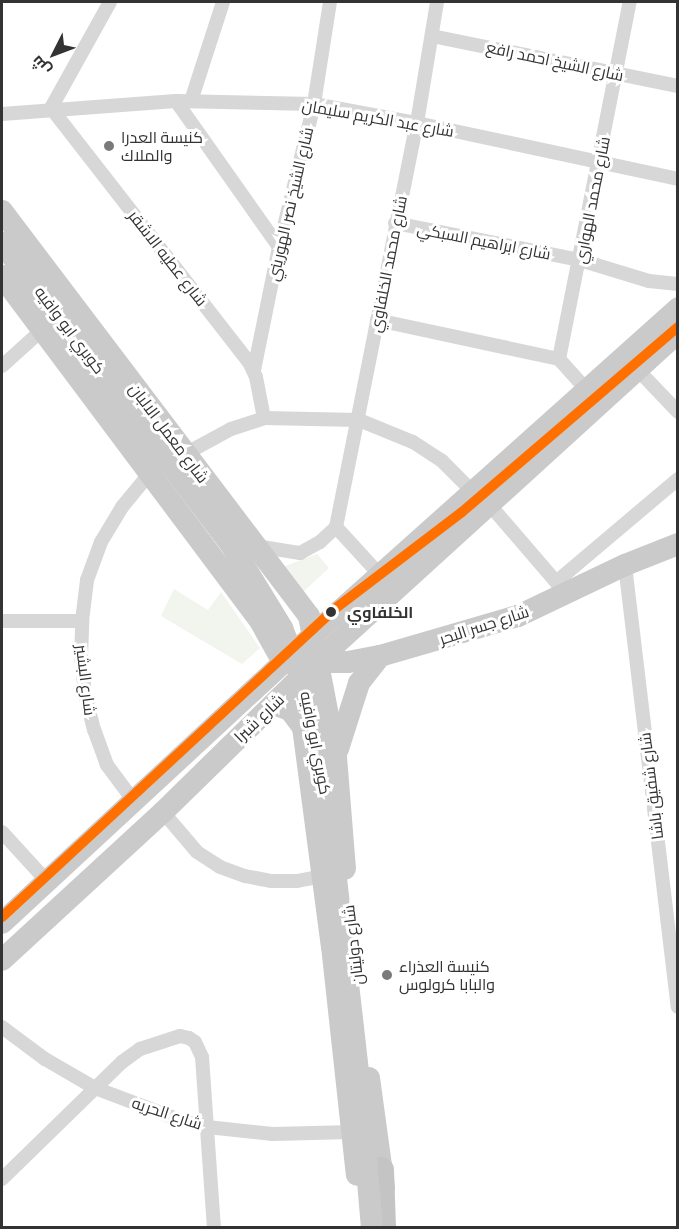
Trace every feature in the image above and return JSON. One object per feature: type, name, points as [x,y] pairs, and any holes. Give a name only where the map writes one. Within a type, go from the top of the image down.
[{"type":"highway","points":[[381,1170],[383,1227]]},
{"type":"main road","name":"شارع معمل الالبان","points":[[2,211],[254,546],[300,600],[309,616],[314,634],[316,662]]},
{"type":"main road","name":"كوبري ابو وافيه","points":[[2,243],[230,543],[274,612],[301,675],[314,720],[323,766],[360,1088],[372,1227]]},
{"type":"main road","points":[[2,276],[259,619],[284,664]]},
{"type":"main road","name":"شارع شبرا","points":[[2,960],[163,812],[274,704],[481,498],[585,388],[678,308]]},
{"type":"main road","name":"شارع شبرا","points":[[2,923],[46,880],[380,575],[481,498],[678,333]]},
{"type":"main road","name":"شارع جسر البحر","points":[[316,662],[348,662],[380,656],[518,616],[561,587],[678,544]]},
{"type":"main road","points":[[336,756],[354,693],[363,676],[380,656]]},
{"type":"main road","name":"شارع دوليتان","points":[[316,662],[336,756],[347,891],[381,1170],[391,1227]]},
{"type":"main road","name":"شارع دوليتان","points":[[274,704],[290,710],[303,727],[323,876],[362,1227]]},
{"type":"main road","points":[[68,862],[74,875],[86,881]]},
{"type":"main road","points":[[21,904],[36,909],[40,917],[39,926]]},
{"type":"street","points":[[51,108],[110,2]]},
{"type":"street","points":[[191,101],[223,2]]},
{"type":"street","name":"شارع الشيخ نصر الهوريني","points":[[254,370],[279,247],[314,104],[330,2]]},
{"type":"street","name":"شارع محمد الخلفاوي","points":[[336,527],[359,420],[395,223],[417,123],[437,2]]},
{"type":"street","name":"شارع محمد الهواري","points":[[560,359],[630,2]]},
{"type":"street","name":"شارع الشيخ احمد رافع","points":[[432,36],[678,86]]},
{"type":"street","points":[[176,100],[279,247]]},
{"type":"street","name":"شارع عبد الكريم سليمان","points":[[2,114],[51,108],[176,100],[314,104],[417,123],[678,179]]},
{"type":"street","name":"شارع عطيه الاشقر","points":[[51,108],[254,370],[264,418]]},
{"type":"street","name":"شارع ابراهيم السبكي","points":[[395,223],[580,260],[649,281],[678,284]]},
{"type":"street","points":[[377,320],[560,359],[585,388]]},
{"type":"street","points":[[2,366],[42,330]]},
{"type":"street","points":[[636,368],[678,411]]},
{"type":"street","points":[[184,454],[231,429],[264,418],[359,420],[412,442],[442,461],[481,498],[561,587],[678,479]]},
{"type":"street","name":"شارع البشير","points":[[133,800],[107,765],[94,730],[85,694],[81,658],[81,621],[87,580],[101,542],[122,507],[151,472]]},
{"type":"street","points":[[254,546],[300,553],[320,542],[336,527],[380,575]]},
{"type":"street","name":"شارع شفيق باشا","points":[[625,565],[678,1007]]},
{"type":"street","name":"شارع البشير","points":[[2,621],[81,621]]},
{"type":"street","points":[[163,812],[197,852],[220,867],[244,876],[271,882],[297,881],[323,876]]},
{"type":"street","points":[[2,832],[46,880]]},
{"type":"street","name":"شارع الحريه","points":[[2,1027],[45,1059],[95,1088],[177,1119],[207,1126],[273,1134],[352,1132]]},
{"type":"street","points":[[2,1179],[122,1062],[140,1049],[180,1036],[189,1038],[195,1042],[202,1057],[214,1227]]},
{"type":"shaded area","points":[[317,554],[329,568],[291,603],[269,572]]},
{"type":"shaded area","points":[[174,589],[208,610],[221,592],[260,648],[242,664],[161,616]]},
{"type":"transit line","points":[[2,917],[332,611],[462,512],[678,327]]},
{"type":"place","name":"كنيسة العدرا والملاك","points":[[109,146]]},
{"type":"place","name":"الخلفاوي","points":[[331,612]]},
{"type":"place","name":"كنيسة العذراء والبابا كرولوس","points":[[387,975]]}]
